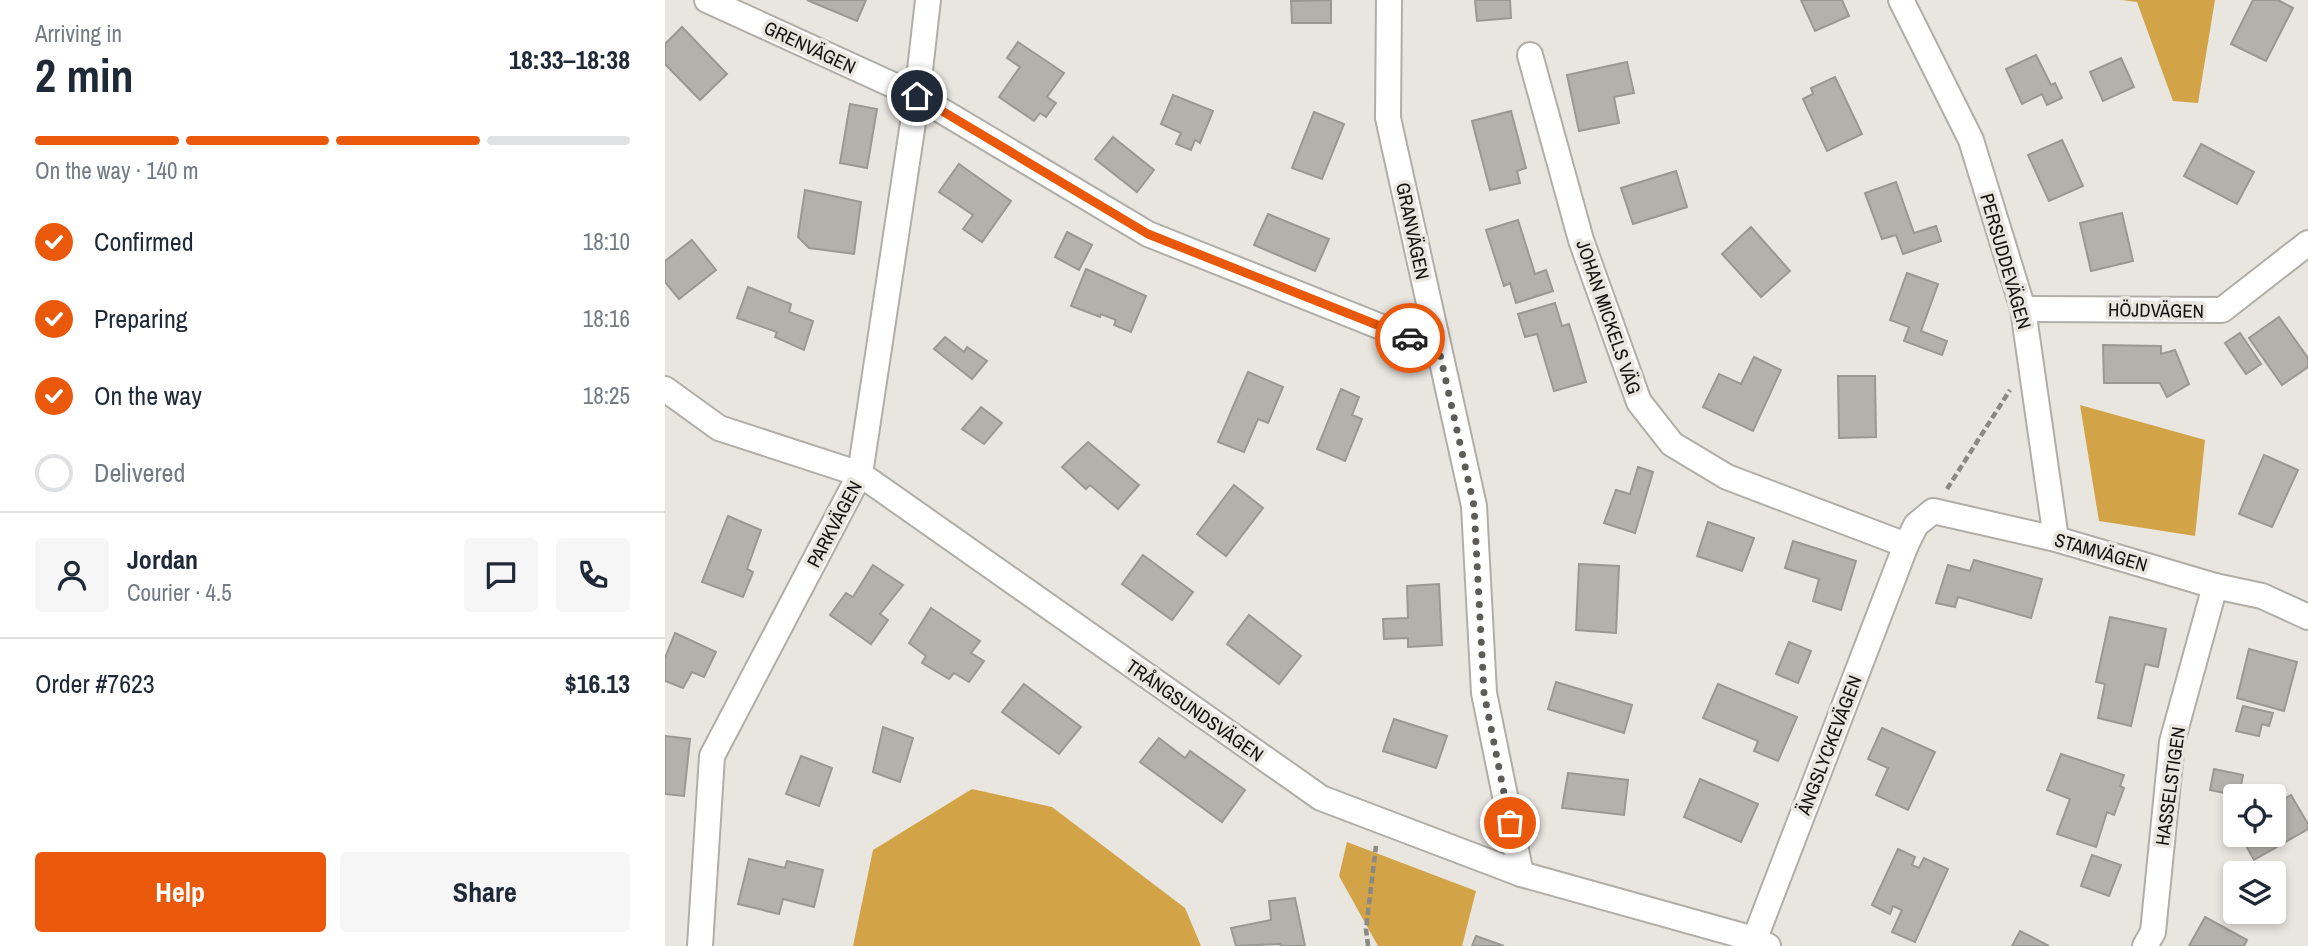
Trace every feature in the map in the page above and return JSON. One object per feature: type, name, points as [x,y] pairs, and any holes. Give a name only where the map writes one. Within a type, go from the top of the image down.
[{"type":"street","name":"GRENVÄGEN","points":[[707,0],[917,96],[1148,234],[1439,350]]},
{"type":"street","name":"PARKVÄGEN","points":[[700,946],[712,757],[860,474],[917,96],[928,0]]},
{"type":"street","name":"GRANVÄGEN","points":[[1389,0],[1388,118],[1474,506],[1484,693],[1521,874]]},
{"type":"street","name":"PERSUDDEVÄGEN","points":[[1901,0],[1971,140],[2023,309],[2056,539]]},
{"type":"street","name":"JOHAN MICKELS VÄG","points":[[1530,55],[1581,240],[1639,402],[1672,444],[1727,477],[1906,545]]},
{"type":"street","name":"HÖJDVÄGEN","points":[[2023,309],[2222,310],[2308,243]]},
{"type":"street","name":"TRÅNGSUNDSVÄGEN","points":[[665,389],[719,428],[860,474],[1321,798],[1521,874],[1758,944]]},
{"type":"street","points":[[1906,545],[1916,525],[1933,511]]},
{"type":"street","name":"STAMVÄGEN","points":[[1933,511],[2056,539],[2215,586],[2262,596],[2308,617]]},
{"type":"street","name":"ÄNGSLYCKEVÄGEN","points":[[1758,944],[1906,545]]},
{"type":"street","name":"HASSELSTIGEN","points":[[2145,946],[2153,932],[2172,742],[2215,586]]},
{"type":"path","points":[[1933,511],[2031,357]]},
{"type":"path","points":[[1368,946],[1366,929],[1379,820]]},
{"type":"shaded area","points":[[2122,0],[2215,0],[2198,103],[2173,101],[2137,2]]},
{"type":"shaded area","points":[[2080,405],[2205,440],[2195,536],[2099,521]]},
{"type":"shaded area","points":[[972,789],[1052,807],[1185,908],[1201,946],[853,946],[873,850]]},
{"type":"shaded area","points":[[1347,842],[1476,891],[1462,946],[1378,946],[1339,876]]},
{"type":"building","points":[[807,0],[866,0],[857,21]]},
{"type":"building","points":[[1331,0],[1331,23],[1292,23],[1291,1]]},
{"type":"building","points":[[1475,0],[1510,0],[1511,18],[1477,21]]},
{"type":"building","points":[[1801,0],[1842,0],[1849,16],[1815,31]]},
{"type":"building","points":[[2253,0],[2278,0],[2293,8],[2266,61],[2231,44]]},
{"type":"building","points":[[682,27],[727,74],[700,100],[665,64],[665,44]]},
{"type":"building","points":[[1018,42],[1064,73],[1047,97],[1056,103],[1046,117],[1040,113],[1034,121],[999,97],[1020,67],[1007,58]]},
{"type":"building","points":[[2036,55],[2051,85],[2055,83],[2062,98],[2047,105],[2042,94],[2022,104],[2006,69]]},
{"type":"building","points":[[2121,58],[2134,87],[2103,101],[2090,72]]},
{"type":"building","points":[[1627,62],[1634,93],[1614,97],[1619,123],[1579,131],[1567,75]]},
{"type":"building","points":[[1835,77],[1862,134],[1827,151],[1803,99],[1813,94],[1811,88]]},
{"type":"building","points":[[1173,95],[1213,111],[1200,143],[1195,140],[1191,150],[1176,144],[1181,133],[1161,124]]},
{"type":"building","points":[[850,104],[877,109],[867,168],[840,163]]},
{"type":"building","points":[[1511,111],[1526,168],[1517,171],[1520,183],[1490,190],[1472,121]]},
{"type":"building","points":[[1314,112],[1344,124],[1322,179],[1292,168]]},
{"type":"building","points":[[1113,137],[1154,170],[1137,192],[1095,159]]},
{"type":"building","points":[[2062,140],[2083,186],[2049,201],[2028,155]]},
{"type":"building","points":[[2201,144],[2254,172],[2237,204],[2184,176]]},
{"type":"building","points":[[959,164],[1011,201],[982,242],[963,229],[973,215],[939,192]]},
{"type":"building","points":[[1676,171],[1687,207],[1633,224],[1621,188]]},
{"type":"building","points":[[1896,182],[1914,233],[1936,226],[1941,241],[1903,254],[1896,235],[1882,239],[1865,193]]},
{"type":"building","points":[[805,190],[861,202],[854,254],[809,248],[798,237]]},
{"type":"building","points":[[2122,213],[2133,261],[2091,271],[2080,223]]},
{"type":"building","points":[[1268,214],[1329,239],[1315,271],[1254,245]]},
{"type":"building","points":[[1518,220],[1535,274],[1546,270],[1553,291],[1516,303],[1510,283],[1504,286],[1486,230]]},
{"type":"building","points":[[1751,227],[1790,271],[1761,297],[1722,254]]},
{"type":"building","points":[[1067,232],[1092,245],[1079,270],[1055,257]]},
{"type":"building","points":[[692,240],[716,270],[679,299],[665,282],[665,261]]},
{"type":"building","points":[[1086,269],[1146,296],[1131,332],[1114,325],[1116,320],[1071,306]]},
{"type":"building","points":[[1907,273],[1938,284],[1921,331],[1947,341],[1942,355],[1904,341],[1909,327],[1890,320]]},
{"type":"building","points":[[748,287],[791,304],[789,312],[813,321],[804,350],[775,337],[777,332],[737,318]]},
{"type":"building","points":[[1555,303],[1562,326],[1569,324],[1586,382],[1554,391],[1537,334],[1525,337],[1518,314]]},
{"type":"building","points":[[2279,317],[2308,358],[2308,367],[2282,385],[2249,338]]},
{"type":"building","points":[[2240,333],[2261,364],[2246,374],[2225,343]]},
{"type":"building","points":[[945,337],[964,352],[967,347],[987,361],[972,379],[934,349]]},
{"type":"building","points":[[2103,345],[2161,346],[2161,354],[2175,350],[2189,384],[2167,397],[2160,383],[2104,383]]},
{"type":"building","points":[[1754,357],[1781,370],[1753,431],[1703,407],[1719,374],[1741,384]]},
{"type":"building","points":[[1248,372],[1283,387],[1268,423],[1258,419],[1244,452],[1218,442]]},
{"type":"building","points":[[1838,376],[1875,376],[1876,437],[1839,438]]},
{"type":"building","points":[[1341,389],[1359,397],[1352,415],[1362,419],[1345,461],[1317,449]]},
{"type":"building","points":[[981,407],[1002,423],[984,444],[962,429]]},
{"type":"building","points":[[1088,442],[1139,485],[1118,509],[1090,485],[1086,489],[1062,467]]},
{"type":"building","points":[[2264,455],[2298,470],[2272,527],[2239,514]]},
{"type":"building","points":[[1638,467],[1653,472],[1635,533],[1604,523],[1616,490],[1630,494]]},
{"type":"building","points":[[1234,485],[1263,508],[1226,556],[1197,534]]},
{"type":"building","points":[[728,516],[761,530],[747,569],[753,572],[743,597],[702,582]]},
{"type":"building","points":[[1708,522],[1754,538],[1742,571],[1697,556]]},
{"type":"building","points":[[1793,541],[1856,561],[1841,610],[1813,601],[1819,579],[1785,568]]},
{"type":"building","points":[[1143,555],[1193,592],[1172,620],[1122,584]]},
{"type":"building","points":[[1974,560],[2042,579],[2031,618],[1958,597],[1955,607],[1936,603],[1948,565],[1970,571]]},
{"type":"building","points":[[1579,564],[1619,566],[1616,633],[1576,630]]},
{"type":"building","points":[[873,565],[903,585],[880,614],[888,620],[871,644],[830,615],[846,593],[853,597]]},
{"type":"building","points":[[1439,584],[1442,645],[1408,647],[1408,638],[1384,639],[1383,619],[1408,618],[1407,586]]},
{"type":"building","points":[[931,608],[980,641],[971,653],[984,661],[969,682],[954,673],[949,679],[922,663],[926,656],[909,643]]},
{"type":"building","points":[[1249,615],[1301,656],[1279,684],[1227,644]]},
{"type":"building","points":[[2110,617],[2166,629],[2158,667],[2145,664],[2131,726],[2098,718],[2105,684],[2096,682]]},
{"type":"building","points":[[675,633],[716,652],[704,677],[692,672],[683,688],[665,681],[665,658]]},
{"type":"building","points":[[1789,642],[1811,651],[1798,683],[1776,674]]},
{"type":"building","points":[[2249,649],[2297,662],[2284,711],[2237,698]]},
{"type":"building","points":[[1556,682],[1632,705],[1624,733],[1548,709]]},
{"type":"building","points":[[1024,684],[1081,727],[1059,754],[1002,712]]},
{"type":"building","points":[[1718,684],[1797,717],[1778,761],[1754,751],[1758,741],[1703,718]]},
{"type":"building","points":[[2243,706],[2273,713],[2269,726],[2262,724],[2259,736],[2236,731]]},
{"type":"building","points":[[1394,719],[1447,736],[1436,768],[1383,751]]},
{"type":"building","points":[[883,727],[913,738],[900,782],[873,772]]},
{"type":"building","points":[[1882,728],[1935,752],[1908,810],[1876,795],[1888,768],[1868,759]]},
{"type":"building","points":[[665,736],[690,739],[684,796],[665,794]]},
{"type":"building","points":[[1159,738],[1185,758],[1190,751],[1245,790],[1222,822],[1140,762]]},
{"type":"building","points":[[2061,754],[2124,775],[2120,786],[2124,788],[2114,815],[2107,812],[2096,847],[2057,834],[2070,799],[2047,790]]},
{"type":"building","points":[[801,756],[832,768],[819,806],[786,794]]},
{"type":"building","points":[[2214,769],[2243,775],[2241,784],[2223,784],[2223,793],[2210,790]]},
{"type":"building","points":[[1568,773],[1628,780],[1624,815],[1562,808]]},
{"type":"building","points":[[1700,779],[1758,804],[1741,842],[1684,817]]},
{"type":"building","points":[[2291,795],[2308,824],[2308,829],[2286,842],[2286,798]]},
{"type":"building","points":[[2247,847],[2277,847],[2254,860]]},
{"type":"building","points":[[1898,849],[1915,857],[1912,865],[1919,868],[1924,858],[1948,869],[1915,942],[1892,932],[1902,910],[1893,906],[1890,914],[1872,905]]},
{"type":"building","points":[[2092,855],[2121,865],[2109,896],[2081,886]]},
{"type":"building","points":[[749,859],[785,868],[787,861],[823,870],[814,907],[783,899],[779,914],[738,904]]},
{"type":"building","points":[[1295,898],[1305,946],[1236,946],[1231,928],[1271,920],[1269,901]]},
{"type":"building","points":[[2205,917],[2247,940],[2244,946],[2189,946]]},
{"type":"building","points":[[2020,931],[2049,946],[2012,946]]},
{"type":"building","points":[[1476,936],[1504,946],[1472,946]]},
{"type":"way so far","points":[[1410,338],[1439,350],[1474,506],[1484,693],[1510,823]]},
{"type":"route","points":[[917,96],[1148,234],[1410,338]]}]
